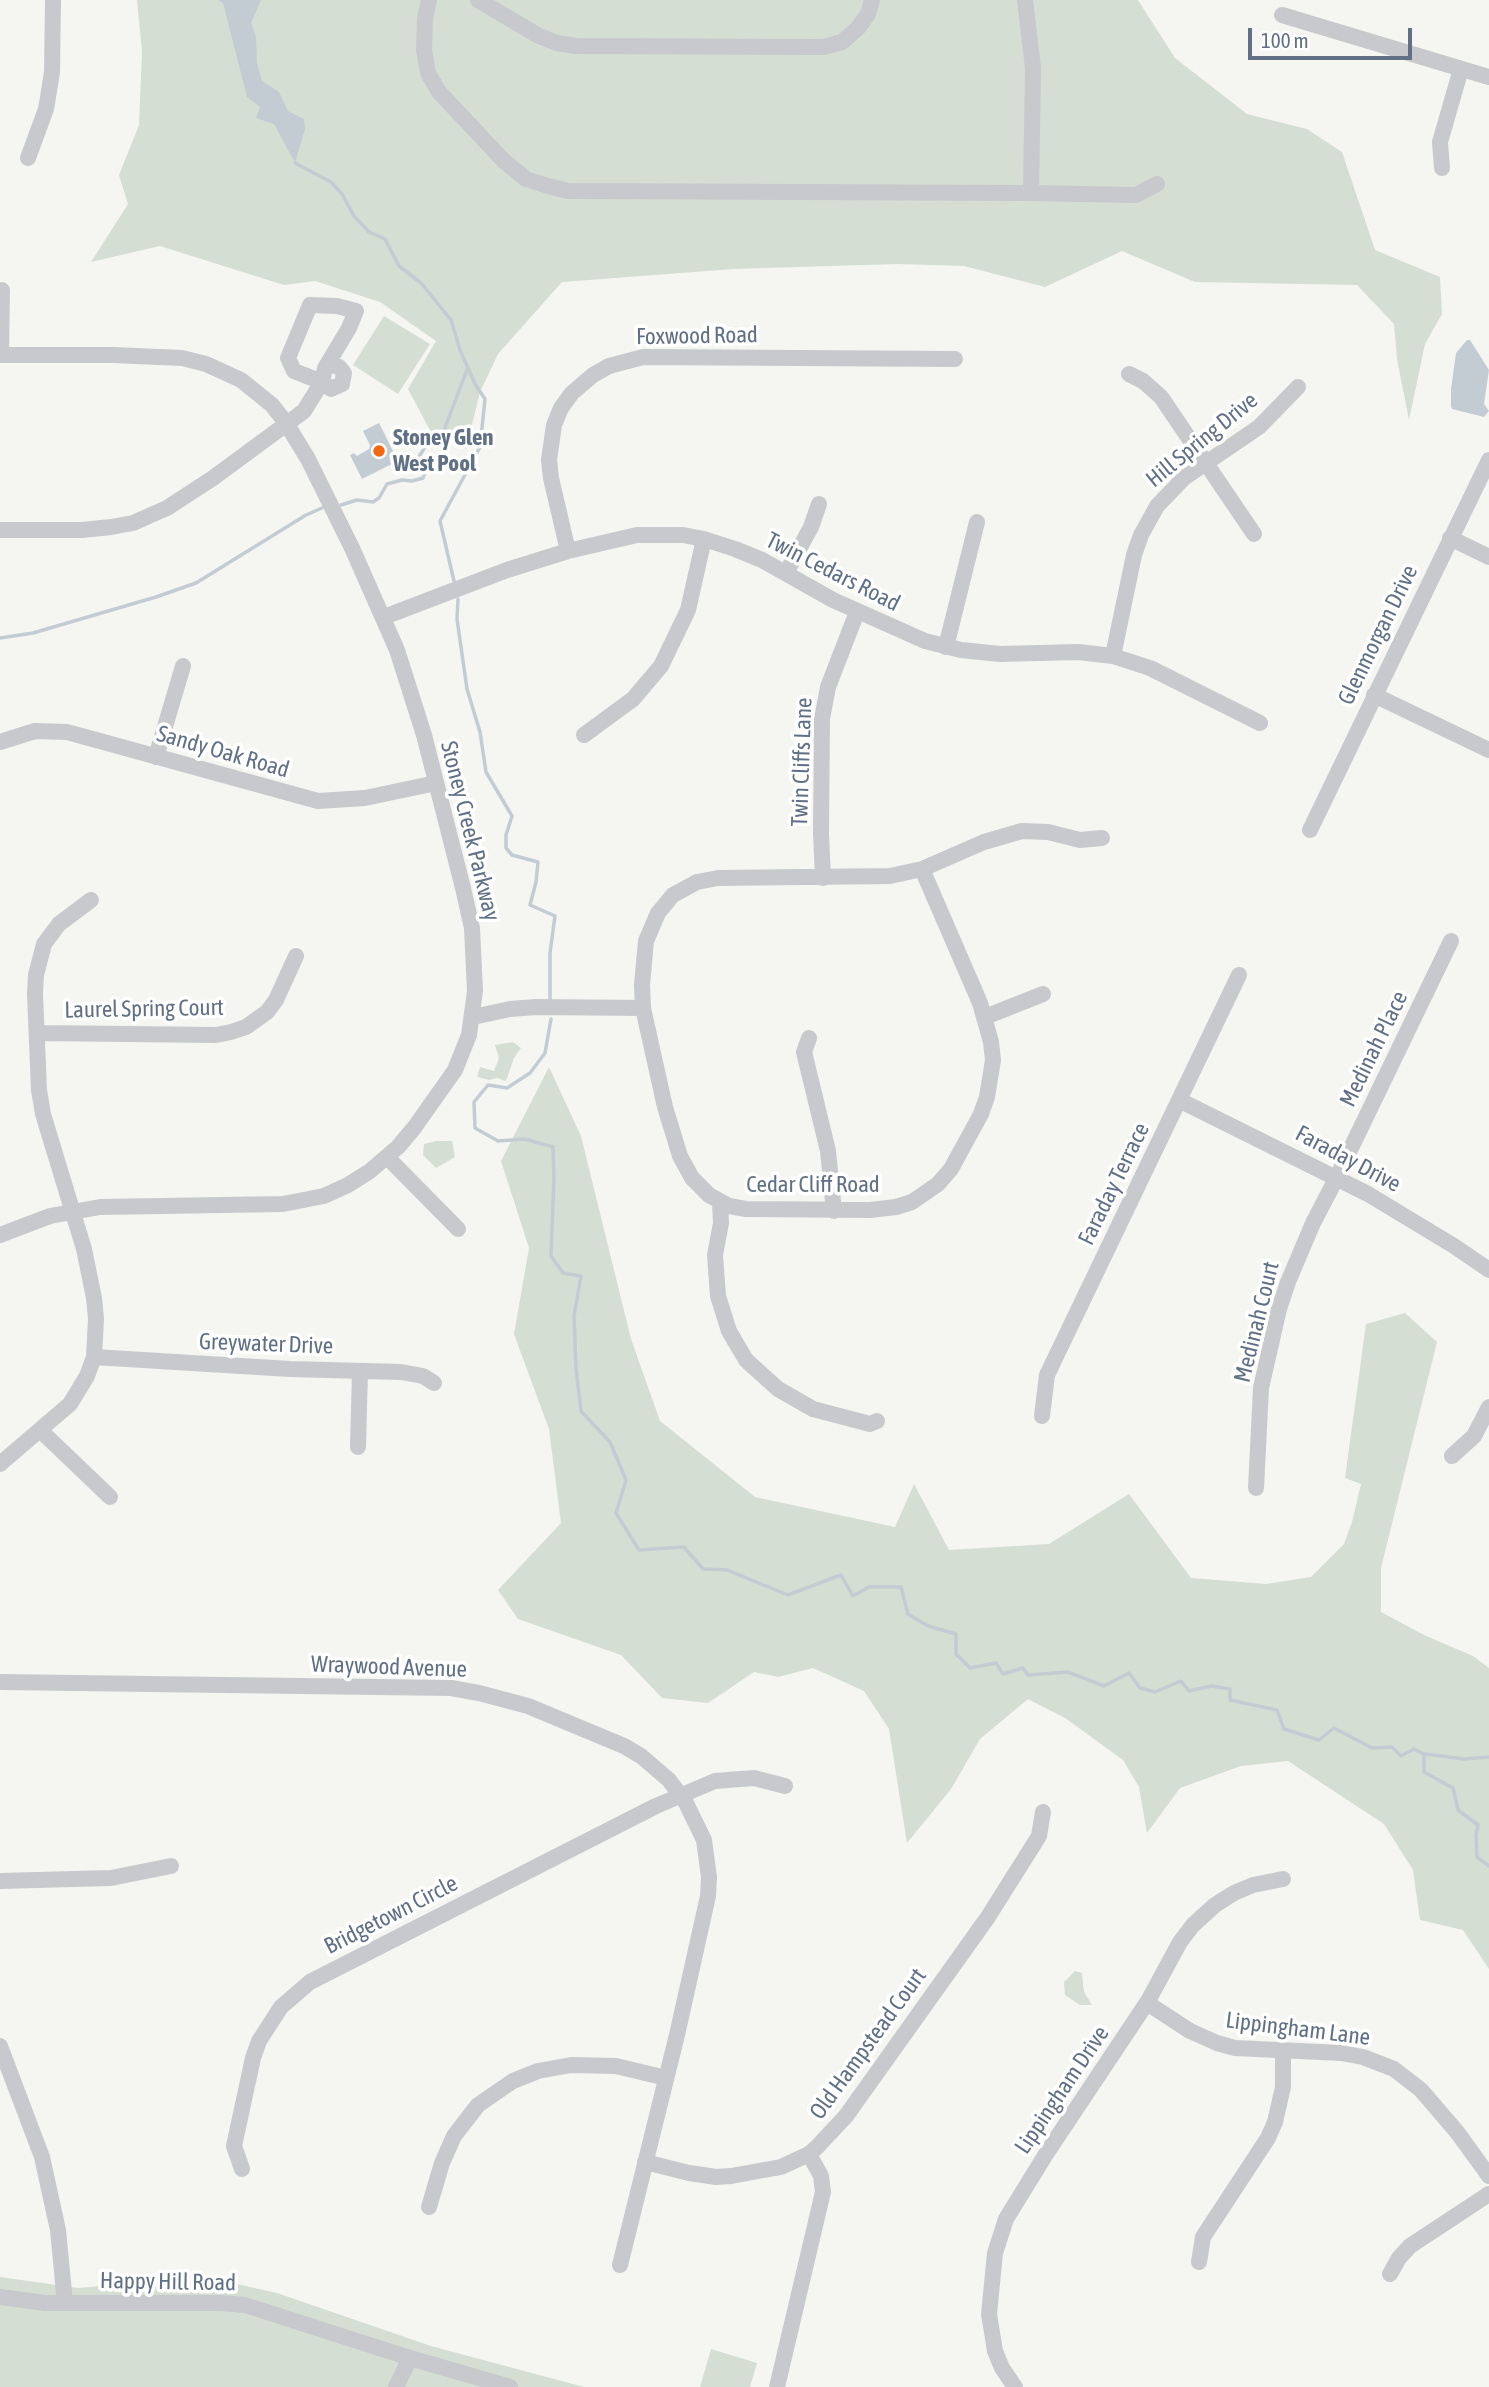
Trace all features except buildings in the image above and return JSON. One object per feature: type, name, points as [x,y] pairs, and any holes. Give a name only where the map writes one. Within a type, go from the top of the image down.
[{"type":"street","points":[[27,158],[46,109],[51,81],[53,0]]},
{"type":"street","points":[[429,0],[424,50],[428,73],[439,92],[504,161],[526,179],[548,186],[568,191],[1136,195],[1157,184]]},
{"type":"street","points":[[478,0],[539,36],[576,46],[824,47],[842,42],[858,28],[868,14],[872,0]]},
{"type":"street","points":[[1025,0],[1033,68],[1031,193]]},
{"type":"street","points":[[1282,15],[1489,77]]},
{"type":"street","points":[[1442,168],[1440,142],[1461,69]]},
{"type":"street","points":[[0,355],[2,290]]},
{"type":"street","points":[[0,530],[82,530],[111,527],[152,515],[213,478],[304,411],[349,328],[356,311],[337,306],[310,305],[288,358],[294,371],[323,375]]},
{"type":"street","name":"Stoney Creek Parkway","points":[[0,355],[113,355],[193,360],[241,380],[272,405],[308,459],[384,617],[397,650],[436,783],[472,928],[475,979],[469,1035],[454,1070],[414,1128],[387,1157],[348,1185],[304,1201],[233,1206],[100,1207],[28,1223],[0,1235]]},
{"type":"street","name":"Foxwood Road","points":[[568,551],[550,476],[552,434],[561,408],[572,393],[587,379],[609,366],[643,357],[955,359]]},
{"type":"street","points":[[1129,374],[1143,381],[1161,397],[1254,534]]},
{"type":"street","name":"Hill Spring Drive","points":[[1113,656],[1134,555],[1145,526],[1157,506],[1184,478],[1259,427],[1298,387]]},
{"type":"street","name":"Glenmorgan Drive","points":[[1310,830],[1489,460]]},
{"type":"street","points":[[786,573],[811,527],[818,504]]},
{"type":"street","points":[[946,647],[976,522]]},
{"type":"street","name":"Twin Cedars Road","points":[[384,617],[507,570],[568,551],[637,535],[660,534],[704,539],[735,549],[858,612],[925,641],[946,647],[1000,654],[1078,652],[1113,656],[1150,668],[1260,723]]},
{"type":"street","points":[[1450,538],[1489,557]]},
{"type":"street","points":[[584,736],[633,699],[661,666],[683,622],[704,539]]},
{"type":"street","name":"Twin Cliffs Lane","points":[[824,878],[821,819],[822,719],[828,687],[858,612]]},
{"type":"street","points":[[156,757],[184,666]]},
{"type":"street","points":[[1374,695],[1489,750]]},
{"type":"street","name":"Sandy Oak Road","points":[[0,742],[35,732],[67,732],[318,802],[365,798],[436,783]]},
{"type":"street","name":"Cedar Cliff Road","points":[[922,869],[985,1017],[993,1060],[989,1090],[981,1114],[951,1169],[923,1196],[904,1205],[870,1210],[746,1209],[720,1202],[700,1187],[680,1156],[665,1107],[643,1008],[646,941],[657,914],[673,895],[697,882],[718,878],[890,876],[922,869],[984,842],[1022,831],[1048,832],[1080,840],[1102,838]]},
{"type":"street","points":[[0,1464],[70,1404],[79,1392],[94,1357],[96,1319],[84,1249],[43,1114],[39,1090],[36,975],[44,944],[59,924],[91,900]]},
{"type":"street","name":"Medinah Place","points":[[1337,1177],[1451,941]]},
{"type":"street","name":"Laurel Spring Court","points":[[37,1033],[216,1035],[231,1032],[246,1027],[267,1012],[276,1000],[296,956]]},
{"type":"street","name":"Faraday Terrace","points":[[1042,1416],[1047,1375],[1239,975]]},
{"type":"street","points":[[985,1017],[1044,994]]},
{"type":"street","points":[[473,1017],[510,1009],[536,1007],[643,1008]]},
{"type":"street","points":[[809,1038],[804,1052],[828,1150],[834,1210]]},
{"type":"street","name":"Faraday Drive","points":[[1179,1100],[1337,1177],[1486,1262]]},
{"type":"street","points":[[387,1157],[458,1229]]},
{"type":"street","name":"Medinah Court","points":[[1256,1488],[1261,1388],[1279,1309],[1298,1253],[1337,1177]]},
{"type":"street","points":[[720,1202],[721,1223],[715,1261],[718,1296],[729,1331],[746,1360],[778,1389],[813,1409],[870,1424],[877,1421]]},
{"type":"street","name":"Greywater Drive","points":[[94,1357],[413,1373],[434,1382]]},
{"type":"street","points":[[358,1447],[360,1371]]},
{"type":"street","points":[[1452,1456],[1474,1436],[1489,1407]]},
{"type":"street","points":[[40,1430],[110,1497]]},
{"type":"street","name":"Wraywood Avenue","points":[[0,1682],[439,1688],[479,1693],[528,1706],[624,1746],[654,1766],[682,1796],[696,1821],[708,1858],[709,1885],[700,1939],[620,2264]]},
{"type":"street","name":"Bridgetown Circle","points":[[242,2169],[234,2146],[253,2058],[270,2023],[294,1994],[310,1982],[715,1781],[754,1779],[785,1786]]},
{"type":"street","name":"Old Hampstead Court","points":[[645,2162],[689,2173],[716,2177],[732,2176],[781,2167],[809,2154],[825,2141],[846,2116],[978,1931],[1039,1836],[1043,1812]]},
{"type":"street","points":[[0,1881],[111,1878],[171,1866]]},
{"type":"street","name":"Lippingham Drive","points":[[1015,2387],[1002,2368],[995,2351],[989,2314],[995,2253],[1000,2233],[1015,2201],[1147,2003],[1180,1942],[1205,1913],[1234,1893],[1253,1885],[1283,1879]]},
{"type":"street","name":"Lippingham Lane","points":[[1147,2003],[1190,2031],[1235,2048],[1332,2052],[1363,2057],[1394,2069],[1421,2090],[1489,2176]]},
{"type":"street","points":[[0,2046],[34,2134],[52,2197],[65,2303]]},
{"type":"street","points":[[1199,2262],[1203,2237],[1268,2138],[1275,2122],[1283,2087],[1283,2051]]},
{"type":"street","points":[[429,2207],[442,2163],[454,2136],[478,2105],[513,2081],[548,2068],[579,2065],[616,2066],[666,2078]]},
{"type":"street","points":[[777,2387],[823,2192],[821,2176],[809,2154]]},
{"type":"street","points":[[1390,2274],[1399,2258],[1422,2236],[1489,2194]]},
{"type":"street","name":"Happy Hill Road","points":[[0,2297],[65,2303],[221,2302],[245,2305],[510,2387]]},
{"type":"street","points":[[396,2387],[410,2358]]},
{"type":"shaded area","points":[[137,0],[1138,0],[1175,58],[1247,114],[1307,129],[1342,152],[1375,250],[1440,277],[1442,314],[1425,344],[1409,420],[1397,359],[1394,324],[1357,285],[1195,282],[1122,251],[1045,287],[964,266],[897,264],[734,269],[562,282],[498,354],[480,392],[466,449],[432,434],[408,389],[436,341],[380,302],[315,281],[284,285],[160,246],[91,262],[128,204],[119,175],[139,125],[142,52]]},
{"type":"shaded area","points":[[218,0],[261,0],[251,23],[256,37],[257,63],[262,81],[279,92],[288,111],[304,119],[305,129],[295,163],[274,124],[256,118],[260,107],[247,97],[223,3]]},
{"type":"shaded area","points":[[384,316],[430,344],[398,394],[353,365]]},
{"type":"shaded area","points":[[1470,340],[1489,370],[1484,404],[1489,411],[1484,417],[1452,409],[1451,406],[1456,353]]},
{"type":"shaded area","name":"Stoney Glen West Pool","points":[[379,423],[398,461],[362,479],[350,455],[354,453],[357,456],[369,449],[370,445],[363,431]]},
{"type":"shaded area","points":[[513,1042],[521,1048],[514,1058],[506,1081],[477,1077],[480,1067],[494,1071],[499,1058],[495,1045]]},
{"type":"shaded area","points":[[549,1067],[581,1136],[631,1339],[660,1421],[755,1497],[895,1527],[914,1484],[949,1550],[1049,1544],[1129,1494],[1191,1578],[1266,1584],[1311,1577],[1344,1544],[1361,1484],[1345,1478],[1366,1324],[1405,1313],[1437,1342],[1381,1568],[1381,1612],[1424,1635],[1473,1656],[1489,1668],[1489,1969],[1463,1930],[1420,1920],[1413,1870],[1384,1824],[1288,1761],[1241,1766],[1180,1788],[1147,1833],[1139,1787],[1123,1760],[1065,1718],[1028,1699],[980,1739],[951,1789],[907,1843],[889,1729],[864,1691],[813,1668],[778,1677],[754,1672],[708,1703],[662,1698],[621,1655],[518,1619],[498,1590],[561,1523],[549,1429],[514,1334],[529,1248],[501,1161]]},
{"type":"shaded area","points":[[452,1141],[455,1157],[436,1168],[423,1155],[424,1144]]},
{"type":"shaded area","points":[[1075,1971],[1082,1973],[1084,1992],[1092,2005],[1080,2005],[1065,1995],[1064,1982]]},
{"type":"shaded area","points":[[0,2277],[78,2288],[205,2277],[277,2293],[431,2346],[584,2387],[0,2387]]},
{"type":"shaded area","points":[[711,2349],[757,2363],[750,2387],[700,2387]]},
{"type":"waterway","points":[[295,163],[331,182],[342,194],[354,216],[369,232],[385,239],[399,266],[421,283],[451,320],[460,350],[485,399],[480,447],[440,521],[454,581]]},
{"type":"waterway","points":[[341,505],[357,500],[373,502],[379,498],[387,484],[423,478],[427,467],[417,460],[425,447],[443,433],[468,367]]},
{"type":"waterway","points":[[0,638],[33,633],[196,583],[306,515],[322,508]]},
{"type":"waterway","points":[[458,599],[457,619],[467,689],[480,732],[486,772],[512,816],[506,835],[506,848],[512,855],[538,862],[530,905],[555,916],[550,953],[550,1000]]},
{"type":"waterway","points":[[551,1019],[545,1053],[530,1073],[507,1088],[488,1085],[474,1102],[475,1128],[498,1141],[525,1139],[553,1147],[551,1256],[563,1273],[581,1276],[574,1316],[581,1411],[610,1442],[626,1480],[616,1513],[639,1550],[684,1547],[703,1569],[727,1570],[788,1595],[841,1575],[853,1596],[869,1587],[901,1587],[908,1614],[928,1626],[956,1634],[956,1654],[970,1668],[996,1663],[1003,1674],[1023,1668],[1028,1675],[1068,1672],[1104,1686],[1129,1673],[1140,1688],[1155,1692],[1181,1681],[1189,1691],[1211,1686],[1230,1689],[1230,1700],[1277,1710],[1284,1729],[1319,1740],[1334,1728],[1372,1748],[1392,1747],[1401,1756],[1414,1749],[1424,1754],[1424,1772],[1453,1788],[1458,1810],[1478,1825],[1477,1857],[1489,1866]]},
{"type":"waterway","points":[[1425,1754],[1465,1759],[1489,1757]]},
{"type":"place","name":"Stoney Glen West Pool","points":[[379,451]]}]
